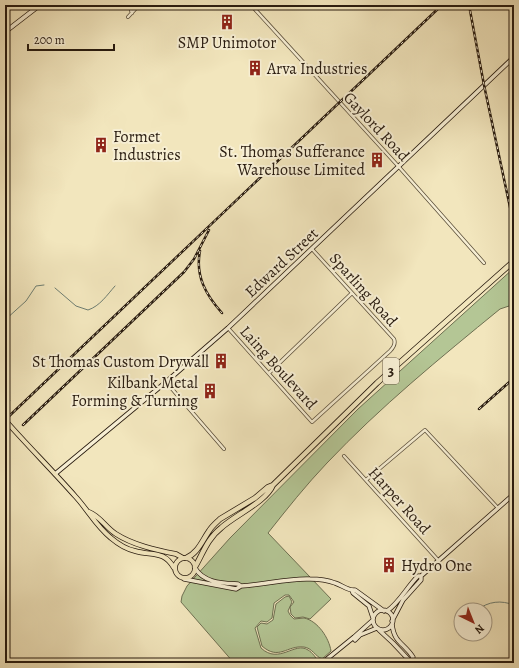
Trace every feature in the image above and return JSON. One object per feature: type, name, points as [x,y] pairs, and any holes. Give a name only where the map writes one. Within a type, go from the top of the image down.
[{"type":"highway","name":"3","points":[[184,558],[191,556],[197,550],[210,529],[220,519],[255,498],[268,487],[273,485],[377,383],[514,261]]},
{"type":"highway","name":"3","points":[[195,568],[207,543],[214,534],[221,527],[271,491],[273,485]]},
{"type":"main road","points":[[5,32],[40,5]]},
{"type":"main road","name":"Edward Street","points":[[55,474],[166,382],[228,328],[514,57]]},
{"type":"main road","points":[[5,420],[89,512],[98,526],[118,543],[134,551],[164,556],[169,559],[176,574],[184,579],[236,589],[241,586],[310,578],[335,583],[355,590],[391,615],[394,634],[400,643],[411,653],[413,661]]},
{"type":"main road","points":[[322,663],[342,647],[373,618],[376,613],[385,611],[394,605],[418,576],[421,576],[514,494]]},
{"type":"main road","points":[[89,512],[94,514],[112,531],[124,539],[176,554],[192,561],[199,574],[206,579],[238,584],[241,586]]},
{"type":"main road","points":[[174,568],[177,562],[184,558]]},
{"type":"main road","points":[[184,579],[191,577],[195,568]]},
{"type":"main road","points":[[342,647],[345,647],[360,635],[378,629],[386,629],[392,623],[402,600],[421,580],[421,576]]},
{"type":"main road","points":[[352,590],[353,593],[369,606],[374,624],[378,629],[409,660],[413,661]]},
{"type":"street","points":[[132,13],[131,10],[134,5]]},
{"type":"street","points":[[128,17],[138,5]]},
{"type":"street","name":"Gaylord Road","points":[[251,5],[399,167],[484,263]]},
{"type":"street","name":"Sparling Road","points":[[312,249],[395,342],[390,351],[312,422]]},
{"type":"street","points":[[269,373],[352,293]]},
{"type":"street","name":"Laing Boulevard","points":[[228,328],[312,422]]},
{"type":"street","points":[[166,382],[224,449]]},
{"type":"street","points":[[366,480],[424,430],[498,508]]},
{"type":"street","name":"Harper Road","points":[[344,456],[438,560]]},
{"type":"green space","points":[[514,268],[514,307],[509,306],[500,309],[433,364],[368,422],[319,471],[268,533],[331,599],[310,619],[303,617],[295,618],[291,614],[290,607],[294,602],[289,595],[285,595],[274,603],[272,618],[267,622],[261,621],[255,628],[261,648],[268,653],[280,654],[298,648],[303,648],[311,652],[319,662],[234,663],[181,602],[187,586],[230,538],[358,409]]},
{"type":"green space","points":[[289,596],[292,602],[288,611],[290,615],[294,619],[304,618],[314,623],[322,631],[328,641],[331,651],[322,659],[304,647],[273,652],[262,646],[257,627],[261,623],[267,624],[273,620],[276,604],[285,597]]},
{"type":"waterway","points":[[5,320],[26,301],[36,286],[44,285]]},
{"type":"waterway","points":[[55,288],[76,306],[88,310],[100,303],[115,286]]},
{"type":"waterway","points":[[5,395],[10,400]]},
{"type":"waterway","points":[[493,602],[504,602],[514,605]]},
{"type":"railway","points":[[5,420],[442,5]]},
{"type":"railway","points":[[469,5],[484,85],[514,226]]},
{"type":"railway","points":[[23,425],[184,272],[194,259],[209,230]]},
{"type":"railway","points":[[200,251],[199,269],[203,285],[211,299],[222,313]]},
{"type":"railway","points":[[479,409],[514,378]]},
{"type":"place","name":"SMP Unimotor","points":[[227,22]]},
{"type":"place","name":"Arva Industries","points":[[255,68]]},
{"type":"place","name":"Formet Industries","points":[[101,145]]},
{"type":"place","name":"St. Thomas Sufferance Warehouse Limited","points":[[377,160]]},
{"type":"place","name":"St Thomas Custom Drywall","points":[[221,361]]},
{"type":"place","name":"Kilbank Metal Forming & Turning","points":[[210,391]]},
{"type":"place","name":"Hydro One","points":[[389,565]]}]
